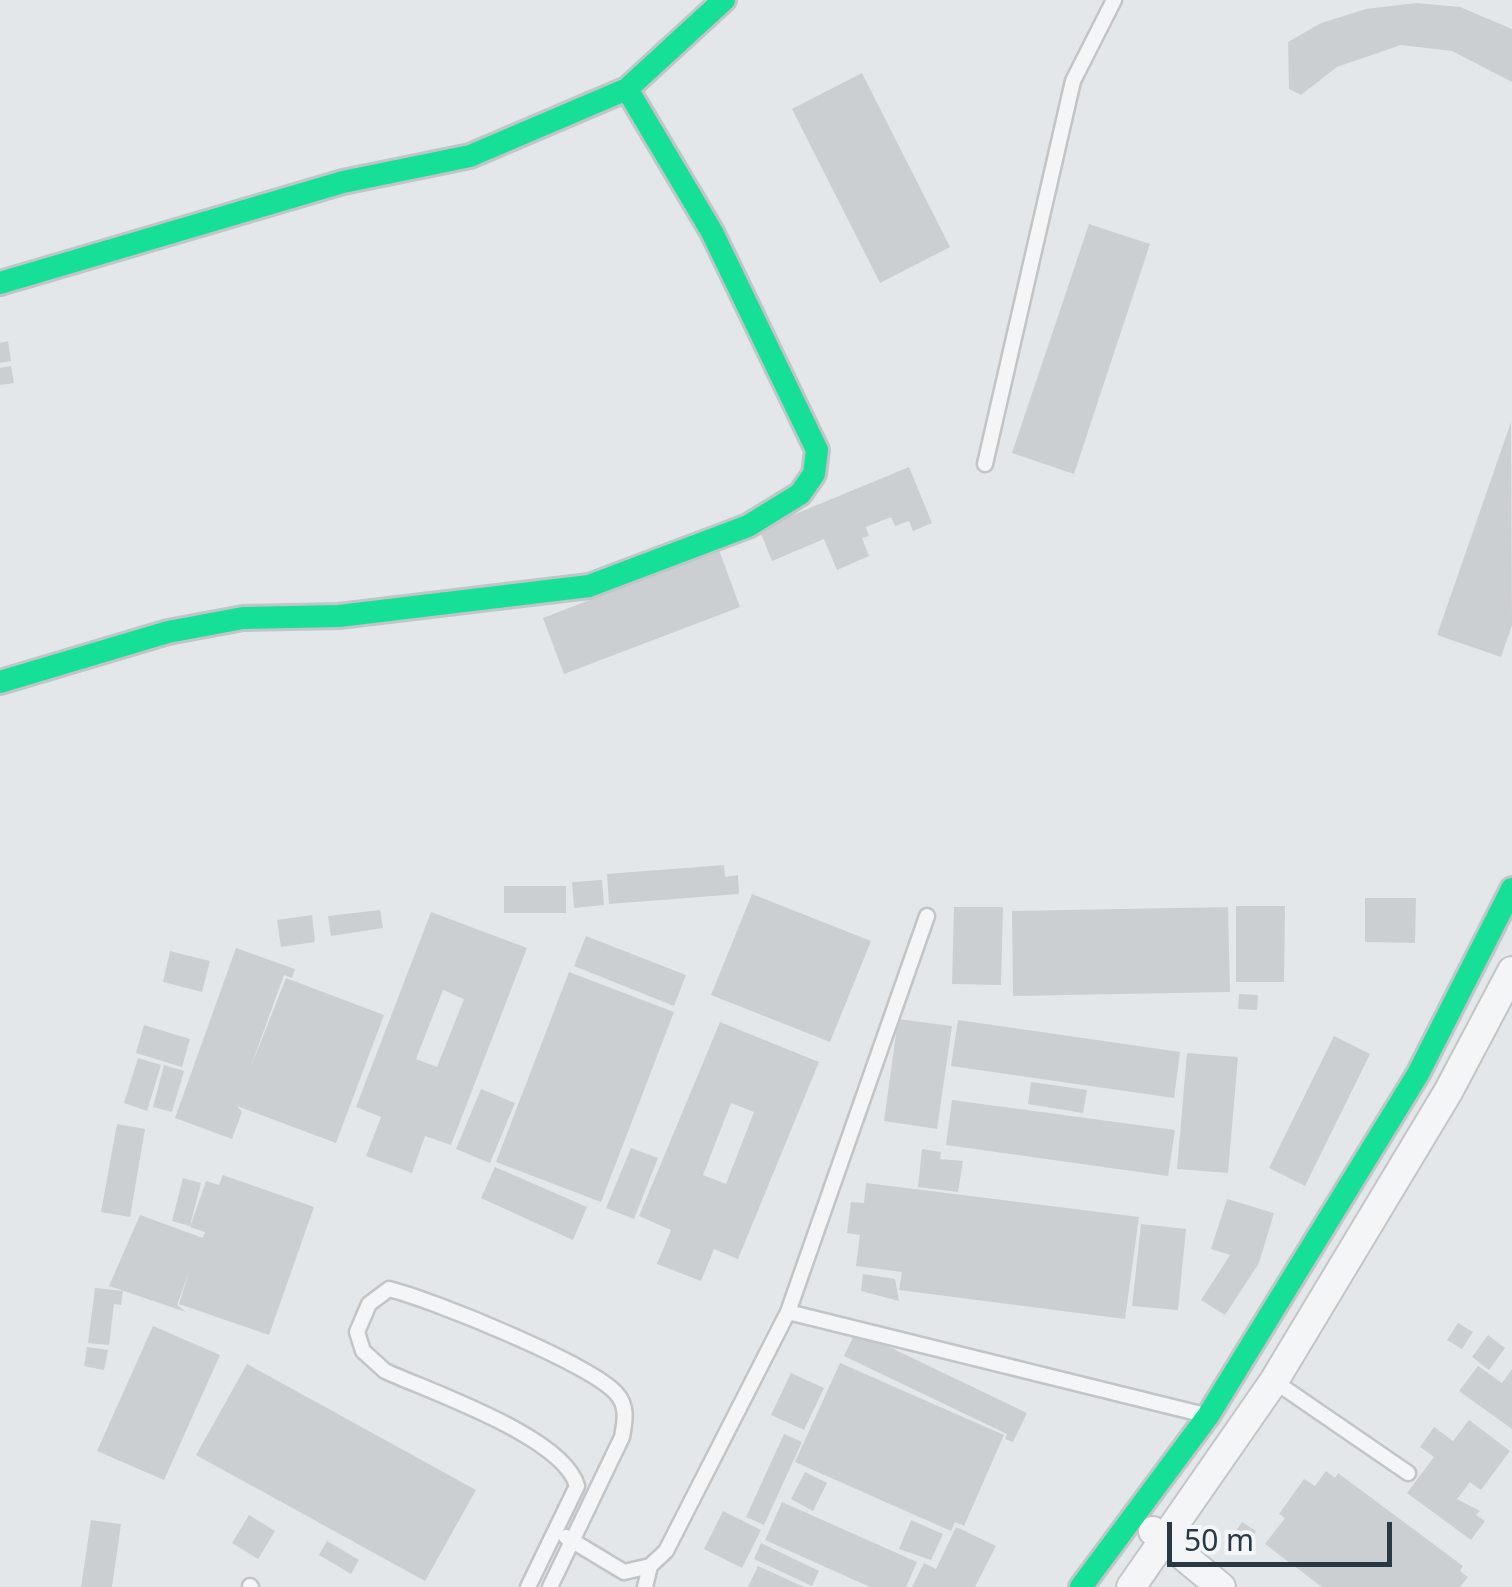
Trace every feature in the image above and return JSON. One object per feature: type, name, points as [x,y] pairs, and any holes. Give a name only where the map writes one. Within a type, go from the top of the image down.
[{"type":"street","points":[[0,283],[343,182],[470,156],[627,88],[724,0]]},
{"type":"street","points":[[0,682],[168,632],[243,618],[338,616],[588,586],[748,526],[800,494],[814,474],[817,450],[712,232],[627,88]]},
{"type":"street","points":[[1081,1587],[1208,1416],[1418,1074],[1512,889]]},
{"type":"street","points":[[1131,1587],[1274,1380],[1448,1092],[1512,971]]},
{"type":"street","points":[[1135,1519],[1221,1587]]},
{"type":"lane","points":[[986,464],[1072,81],[1114,0]]},
{"type":"lane","points":[[556,1533],[624,1572],[650,1566],[666,1551],[788,1312],[927,916]]},
{"type":"lane","points":[[528,1587],[576,1486],[573,1472],[546,1448],[385,1371],[363,1350],[357,1332],[368,1304],[389,1289],[422,1298],[600,1380],[618,1395],[626,1415],[622,1437],[550,1587]]},
{"type":"lane","points":[[788,1312],[1242,1427]]},
{"type":"lane","points":[[1274,1380],[1408,1473]]},
{"type":"lane","points":[[645,1587],[650,1566]]},
{"type":"building","points":[[1416,3],[1460,7],[1512,29],[1512,82],[1452,51],[1401,45],[1337,67],[1301,95],[1289,89],[1288,42],[1321,23],[1366,9]]},
{"type":"building","points":[[862,73],[950,247],[880,283],[792,109]]},
{"type":"building","points":[[1089,224],[1150,244],[1074,474],[1012,453]]},
{"type":"building","points":[[8,341],[11,361],[0,363],[0,343]]},
{"type":"building","points":[[11,366],[14,383],[0,385],[0,368]]},
{"type":"building","points":[[1511,422],[1512,625],[1501,657],[1437,635]]},
{"type":"building","points":[[909,467],[932,523],[913,531],[909,521],[895,526],[891,517],[866,527],[869,536],[862,538],[869,556],[837,570],[824,539],[772,561],[759,529]]},
{"type":"building","points":[[719,550],[740,607],[564,674],[543,618]]},
{"type":"building","points":[[724,865],[725,877],[738,875],[739,894],[609,904],[607,874]]},
{"type":"building","points":[[602,880],[604,905],[574,908],[572,882]]},
{"type":"building","points":[[504,886],[566,886],[566,913],[504,913]]},
{"type":"building","points":[[752,894],[871,941],[830,1042],[711,995]]},
{"type":"building","points":[[1365,898],[1416,898],[1415,943],[1365,942]]},
{"type":"building","points":[[1236,906],[1285,906],[1284,982],[1236,982]]},
{"type":"building","points":[[954,907],[1003,907],[1001,985],[952,984]]},
{"type":"building","points":[[1228,907],[1230,992],[1013,996],[1012,911]]},
{"type":"building","points":[[380,910],[383,928],[331,936],[328,916]]},
{"type":"building","points":[[431,912],[527,948],[451,1145],[425,1136],[412,1173],[366,1156],[381,1117],[356,1107]],"holes":[[[443,990],[464,999],[437,1067],[416,1059]]]},
{"type":"building","points":[[312,915],[315,942],[281,947],[277,920]]},
{"type":"building","points":[[586,936],[686,975],[674,1006],[574,966]]},
{"type":"building","points":[[236,948],[295,969],[292,978],[284,975],[250,1069],[286,978],[384,1015],[336,1143],[237,1106],[242,1112],[232,1139],[175,1118]]},
{"type":"building","points":[[170,951],[210,961],[202,992],[163,982]]},
{"type":"building","points":[[569,972],[674,1012],[601,1202],[496,1162]]},
{"type":"building","points":[[1239,994],[1258,995],[1257,1010],[1238,1009]]},
{"type":"building","points":[[898,1019],[952,1026],[937,1129],[884,1121]]},
{"type":"building","points":[[958,1020],[1180,1052],[1174,1098],[951,1066]]},
{"type":"building","points":[[720,1022],[819,1062],[738,1259],[714,1249],[701,1281],[657,1264],[671,1230],[639,1216]],"holes":[[[731,1103],[754,1112],[726,1184],[703,1175]]]},
{"type":"building","points":[[144,1025],[190,1039],[182,1067],[136,1053]]},
{"type":"building","points":[[1334,1036],[1370,1054],[1305,1186],[1269,1168]]},
{"type":"building","points":[[1187,1053],[1238,1057],[1228,1173],[1177,1169]]},
{"type":"building","points":[[138,1058],[161,1065],[147,1111],[124,1103]]},
{"type":"building","points":[[164,1065],[184,1071],[172,1112],[153,1107]]},
{"type":"building","points":[[1031,1082],[1087,1090],[1083,1113],[1028,1104]]},
{"type":"building","points":[[481,1089],[515,1103],[490,1163],[456,1149]]},
{"type":"building","points":[[952,1100],[1175,1130],[1168,1176],[946,1145]]},
{"type":"building","points":[[117,1124],[145,1129],[130,1217],[101,1212]]},
{"type":"building","points":[[631,1148],[658,1158],[634,1219],[606,1208]]},
{"type":"building","points":[[922,1149],[941,1152],[940,1159],[963,1161],[958,1192],[918,1187]]},
{"type":"building","points":[[495,1167],[587,1207],[573,1240],[481,1198]]},
{"type":"building","points":[[223,1175],[314,1207],[269,1335],[179,1304],[189,1272],[177,1305],[186,1312],[109,1286],[140,1215],[203,1238],[205,1232],[190,1227],[206,1181],[219,1185]]},
{"type":"building","points":[[183,1178],[201,1183],[190,1226],[172,1221]]},
{"type":"building","points":[[866,1183],[1139,1217],[1125,1319],[899,1290],[902,1272],[856,1266],[860,1235],[847,1233],[851,1202],[864,1203]]},
{"type":"building","points":[[1227,1199],[1274,1213],[1259,1263],[1225,1315],[1201,1300],[1230,1255],[1211,1249]]},
{"type":"building","points":[[1141,1224],[1186,1229],[1178,1310],[1132,1306]]},
{"type":"building","points":[[863,1274],[895,1279],[899,1301],[861,1291]]},
{"type":"building","points":[[95,1288],[123,1291],[121,1305],[114,1304],[109,1345],[88,1343]]},
{"type":"building","points":[[1458,1323],[1473,1332],[1462,1349],[1447,1340]]},
{"type":"building","points":[[153,1326],[220,1355],[164,1480],[97,1451]]},
{"type":"building","points":[[856,1331],[1027,1413],[1013,1442],[1005,1439],[1007,1434],[844,1356]]},
{"type":"building","points":[[1488,1335],[1505,1348],[1489,1370],[1472,1357]]},
{"type":"building","points":[[87,1347],[108,1350],[104,1370],[84,1366]]},
{"type":"building","points":[[840,1363],[1004,1435],[964,1526],[955,1522],[951,1531],[795,1462]]},
{"type":"building","points":[[247,1364],[476,1490],[425,1581],[196,1455]]},
{"type":"building","points":[[1478,1366],[1502,1383],[1512,1369],[1512,1429],[1459,1391]]},
{"type":"building","points":[[791,1373],[824,1388],[804,1430],[771,1415]]},
{"type":"building","points":[[1469,1420],[1510,1451],[1481,1490],[1470,1482],[1457,1499],[1480,1511],[1476,1515],[1485,1521],[1471,1540],[1407,1493],[1434,1457],[1420,1447],[1434,1427],[1453,1441]]},
{"type":"building","points":[[784,1434],[802,1442],[764,1525],[746,1517]]},
{"type":"building","points":[[1326,1471],[1335,1478],[1338,1473],[1463,1566],[1460,1571],[1468,1577],[1460,1587],[1322,1587],[1265,1544],[1285,1518],[1279,1514],[1304,1479],[1315,1486]]},
{"type":"building","points":[[805,1472],[827,1483],[813,1511],[791,1499]]},
{"type":"building","points":[[782,1502],[917,1562],[906,1587],[870,1587],[765,1540]]},
{"type":"building","points":[[723,1511],[761,1530],[742,1568],[704,1549]]},
{"type":"building","points":[[249,1515],[275,1531],[258,1559],[232,1543]]},
{"type":"building","points":[[91,1520],[121,1524],[112,1587],[81,1587]]},
{"type":"building","points":[[911,1520],[943,1534],[931,1560],[899,1549]]},
{"type":"building","points":[[1242,1522],[1256,1531],[1246,1547],[1231,1538]]},
{"type":"building","points":[[956,1527],[996,1546],[975,1587],[912,1587],[924,1563],[936,1569]]},
{"type":"building","points":[[327,1541],[359,1560],[351,1574],[319,1555]]},
{"type":"building","points":[[761,1543],[819,1571],[812,1586],[754,1559]]},
{"type":"building","points":[[758,1566],[804,1587],[748,1587]]},
{"type":"traffic: fast","points":[[0,283],[343,182],[470,156],[627,89],[724,0]]},
{"type":"traffic: fast","points":[[0,682],[168,632],[243,618],[339,616],[589,586],[748,526],[800,494],[814,474],[817,450],[712,232],[627,89]]},
{"type":"traffic: fast","points":[[1081,1587],[1208,1416],[1418,1074],[1512,889]]}]
